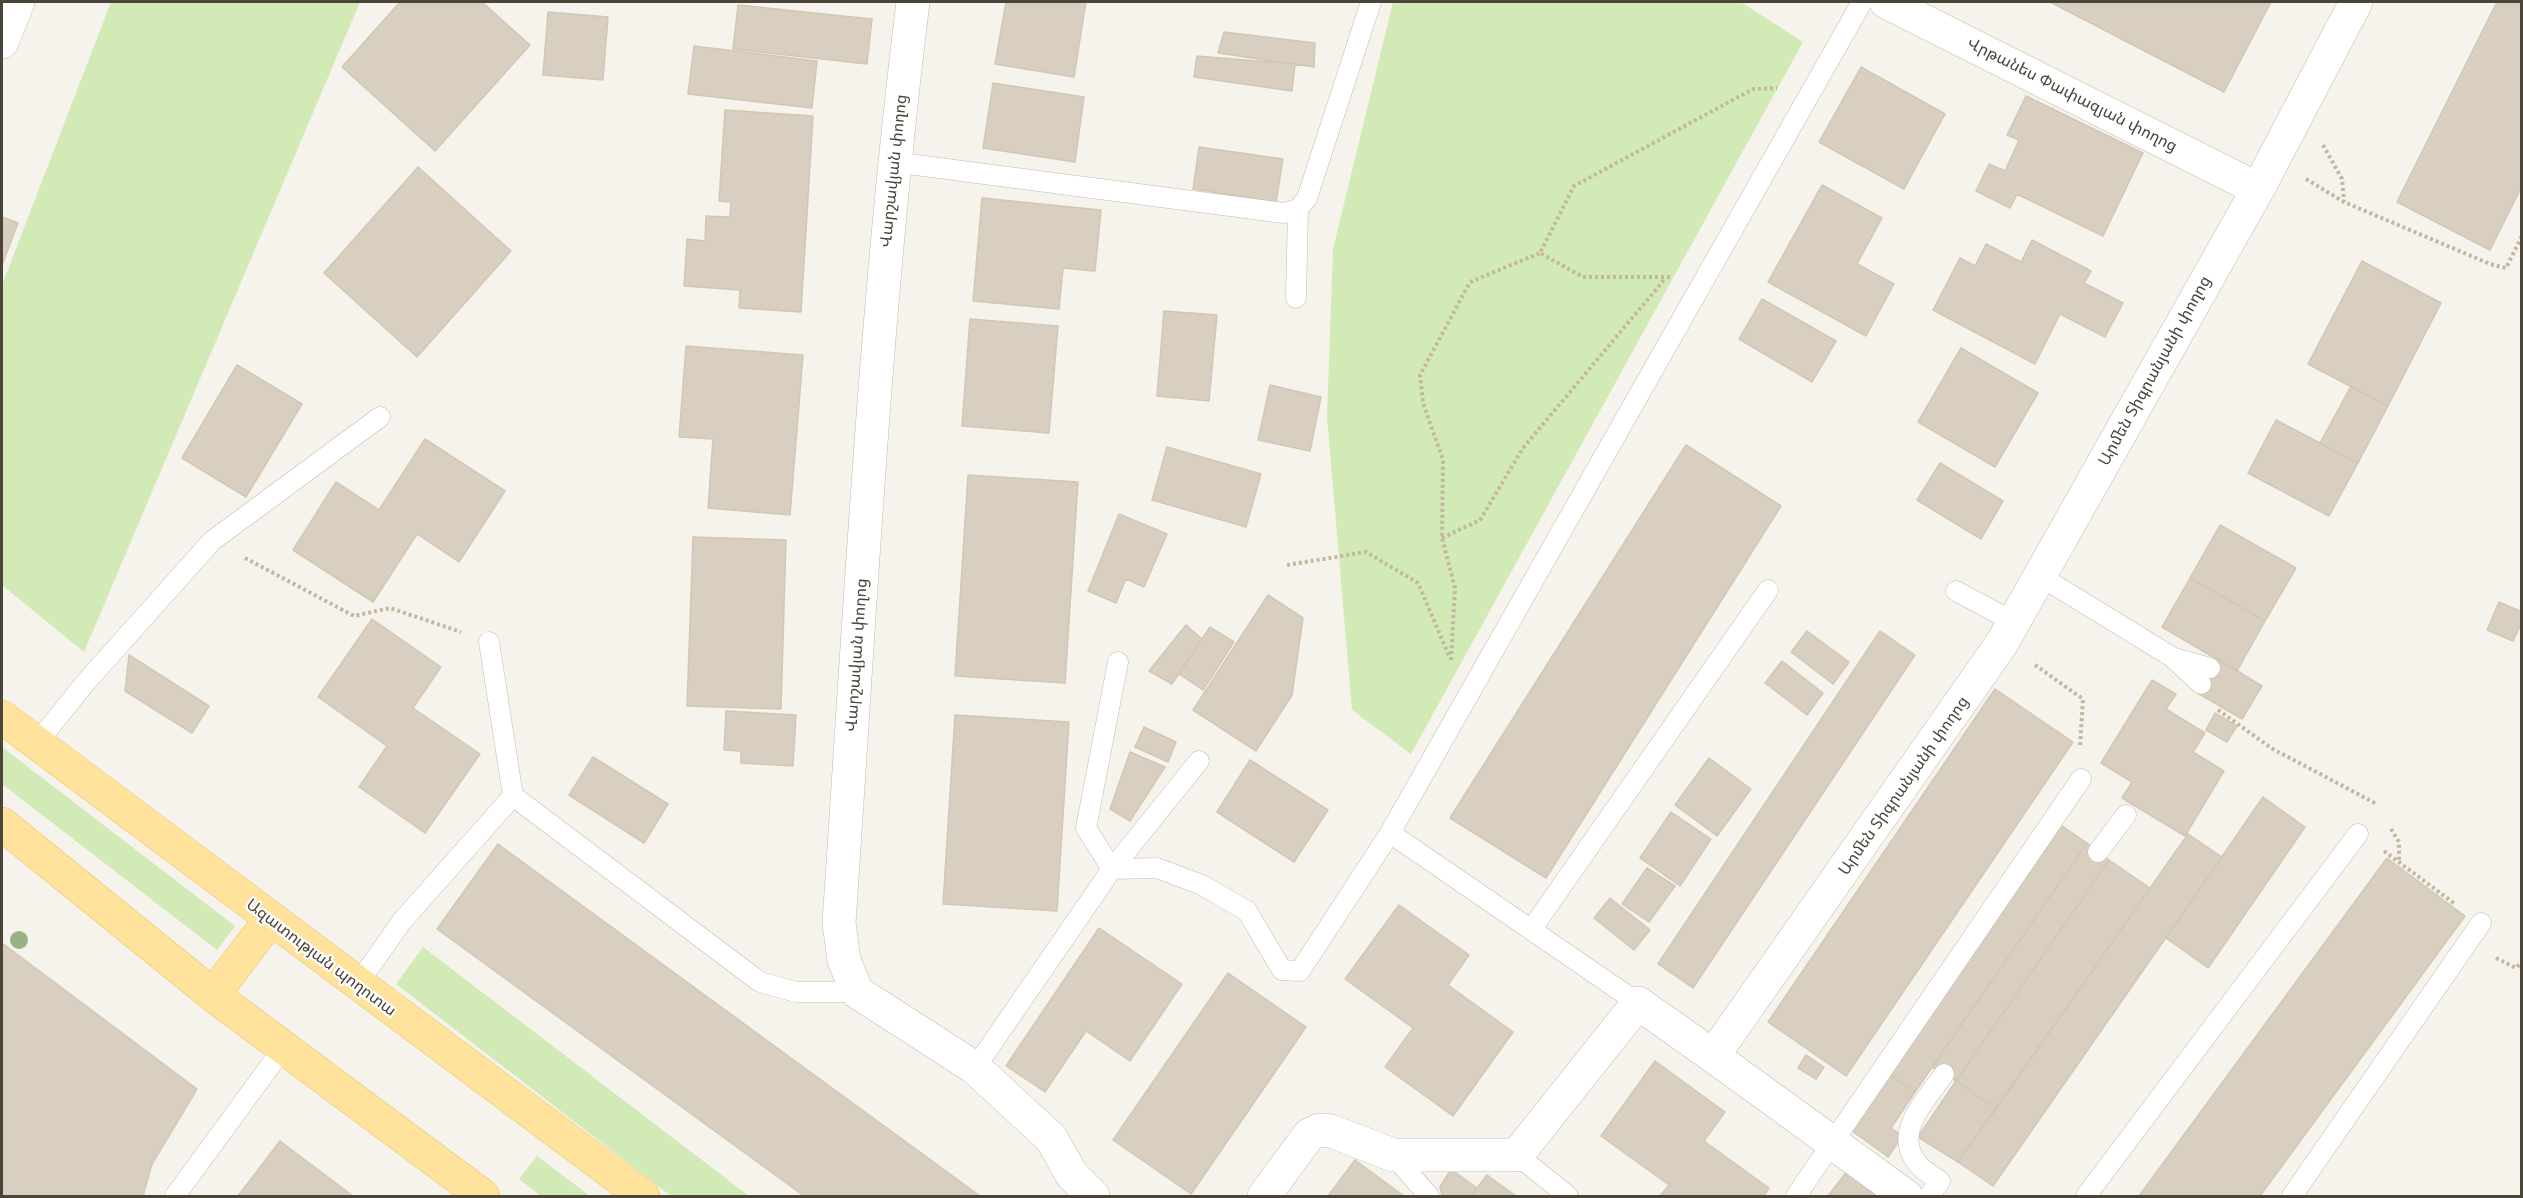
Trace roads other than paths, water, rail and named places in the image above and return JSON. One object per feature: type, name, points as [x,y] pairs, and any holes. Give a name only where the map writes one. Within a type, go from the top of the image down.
[{"type":"main road","name":"Ազատության պողոտա","points":[[2,717],[642,1197]]},
{"type":"main road","points":[[2,824],[213,995],[483,1197]]},
{"type":"main road","points":[[213,995],[270,920]]},
{"type":"street","points":[[2,42],[18,2]]},
{"type":"street","name":"Վարշավյան փողոց","points":[[857,992],[844,960],[839,923],[893,162],[913,2]]},
{"type":"street","name":"Վրթանես Փափազյան փողոց","points":[[1886,2],[2258,189]]},
{"type":"street","name":"Արմեն Տիգրանյանի փողոց","points":[[1713,1056],[2008,632],[2258,189],[2356,2]]},
{"type":"street","points":[[857,992],[975,1068],[1051,1138],[1072,1175],[1093,1197]]},
{"type":"street","points":[[1264,1197],[1309,1135],[1319,1130],[1331,1131],[1393,1155],[1517,1155],[1638,1003],[1906,1197]]},
{"type":"lane","points":[[1296,298],[1298,209],[1306,198],[1371,2]]},
{"type":"lane","points":[[1112,869],[1157,868],[1202,885],[1246,911],[1282,970],[1300,972],[1390,833],[1862,2]]},
{"type":"lane","points":[[893,162],[1284,213],[1298,209]]},
{"type":"lane","points":[[36,744],[86,682],[212,541],[380,417]]},
{"type":"lane","points":[[2040,576],[2205,676]]},
{"type":"lane","points":[[1531,930],[1768,590]]},
{"type":"lane","points":[[1956,591],[2008,632]]},
{"type":"lane","points":[[489,642],[513,796],[760,982],[796,992],[857,992]]},
{"type":"lane","points":[[1112,869],[1086,828],[1118,662]]},
{"type":"lane","points":[[975,1068],[1112,869],[1199,761]]},
{"type":"lane","points":[[1796,1197],[2081,779]]},
{"type":"lane","points":[[357,985],[402,921],[513,796]]},
{"type":"lane","points":[[2098,852],[2126,815]]},
{"type":"lane","points":[[1390,833],[1638,1003]]},
{"type":"lane","points":[[2086,1197],[2358,834]]},
{"type":"lane","points":[[2292,1197],[2481,923]]},
{"type":"lane","points":[[175,1197],[284,1047]]},
{"type":"lane","points":[[1929,1197],[1940,1181],[1915,1162],[1908,1145],[1908,1128],[1919,1123],[1939,1091]]},
{"type":"lane","points":[[1393,1155],[1429,1197]]},
{"type":"lane","points":[[1517,1155],[1568,1197]]}]
